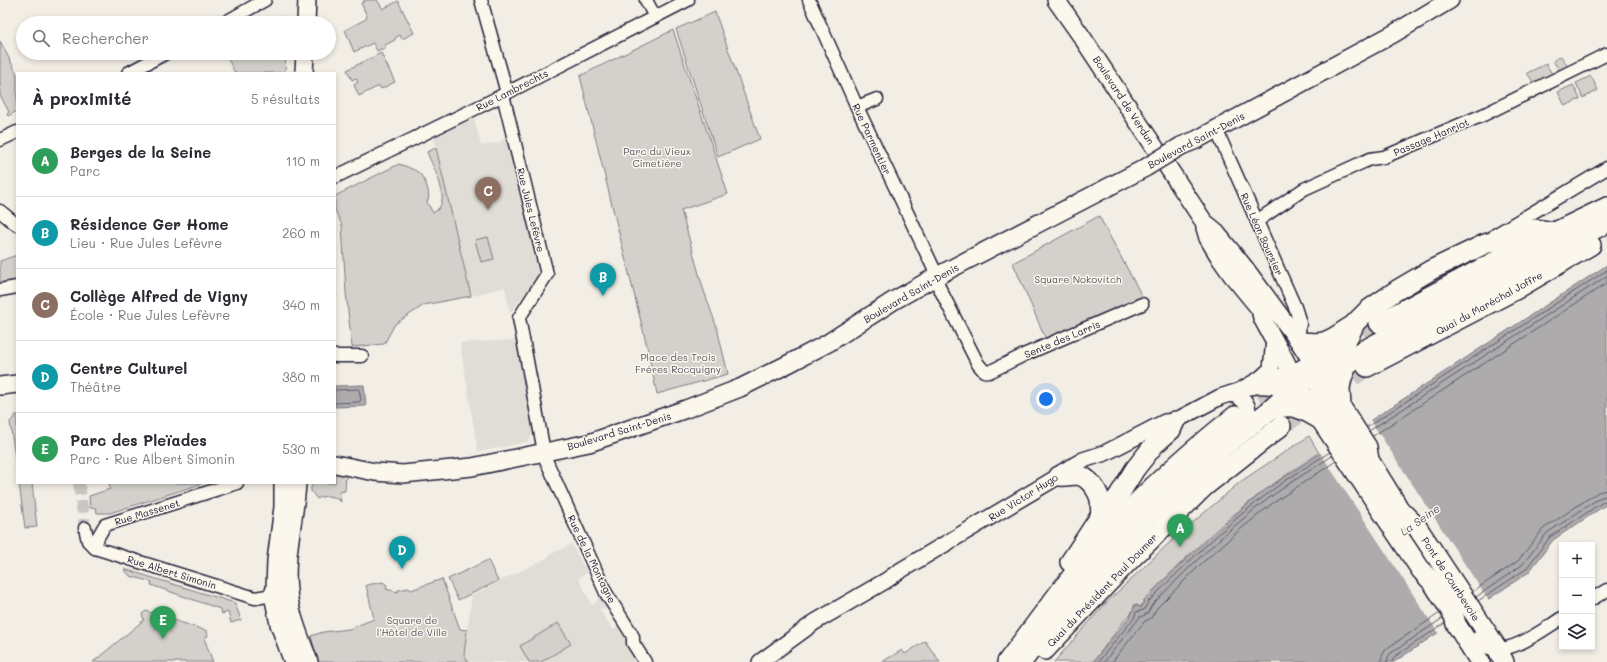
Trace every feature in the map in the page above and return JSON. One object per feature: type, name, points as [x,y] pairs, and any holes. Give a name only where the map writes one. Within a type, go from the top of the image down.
[{"type":"main road","points":[[306,16],[307,0]]},
{"type":"main road","name":"Boulevard de Verdun","points":[[1056,0],[1204,222],[1214,230],[1228,246],[1298,340],[1324,368]]},
{"type":"main road","name":"Boulevard Saint-Denis","points":[[336,464],[375,472],[403,474],[472,467],[589,442],[686,409],[740,388],[828,343],[893,301],[937,276],[1145,168],[1181,146],[1216,129],[1386,38],[1450,0]]},
{"type":"main road","points":[[304,72],[305,60]]},
{"type":"main road","points":[[1379,324],[1555,232],[1607,207]]},
{"type":"main road","name":"Boulevard de Verdun","points":[[1204,222],[1208,238],[1232,275],[1260,309],[1262,318],[1274,340],[1312,399]]},
{"type":"main road","points":[[1298,340],[1315,343],[1323,342],[1330,340],[1351,325],[1379,324],[1518,268],[1607,223]]},
{"type":"main road","points":[[1270,410],[1287,407],[1300,408],[1342,378],[1346,368],[1362,361],[1397,290],[1431,270],[1485,244],[1534,229],[1555,232]]},
{"type":"main road","name":"Quai du Maréchal Joffre","points":[[1362,361],[1515,290],[1607,235]]},
{"type":"main road","points":[[1260,309],[1267,310],[1295,354],[1324,368],[1362,361]]},
{"type":"main road","points":[[1312,399],[1324,368],[1350,334],[1351,325]]},
{"type":"main road","points":[[1312,399],[1324,368]]},
{"type":"main road","points":[[0,386],[16,384]]},
{"type":"main road","points":[[1007,662],[1068,580],[1110,530],[1185,458],[1239,423],[1270,410],[1312,399]]},
{"type":"main road","name":"Pont de Courbevoie","points":[[1312,399],[1367,447],[1368,460],[1399,509],[1418,527],[1476,648]]},
{"type":"main road","name":"Pont de Courbevoie","points":[[1312,399],[1421,570],[1432,583],[1454,616],[1460,616],[1465,620],[1476,648]]},
{"type":"main road","points":[[998,662],[1062,575],[1101,515],[1109,509],[1135,469],[1154,445],[1171,430],[1175,421]]},
{"type":"main road","points":[[1022,662],[1066,606],[1101,565],[1192,474],[1239,423]]},
{"type":"main road","name":"Quai du Président Paul Doumer","points":[[1035,662],[1064,629],[1165,525],[1220,474],[1281,426]]},
{"type":"main road","points":[[1059,476],[1079,476],[1086,478],[1098,494],[1101,515]]},
{"type":"main road","points":[[283,484],[283,507],[276,561],[275,588],[280,593],[294,619],[309,662]]},
{"type":"main road","points":[[293,662],[279,624],[280,593],[288,562],[297,484]]},
{"type":"main road","points":[[1476,648],[1501,655]]},
{"type":"street","points":[[236,16],[265,0]]},
{"type":"street","name":"Rue Jules Lefèvre","points":[[481,0],[505,94],[547,274],[519,318]]},
{"type":"street","points":[[646,0],[654,18]]},
{"type":"street","name":"Rue Lambrechts","points":[[336,177],[505,94],[688,0]]},
{"type":"street","name":"Rue Parmentier","points":[[809,0],[857,107],[937,276],[939,288],[978,364],[984,371]]},
{"type":"street","name":"Passage Hanriot","points":[[1257,221],[1304,189],[1370,159],[1384,157],[1483,115],[1607,54]]},
{"type":"street","points":[[130,72],[153,60]]},
{"type":"street","points":[[857,107],[876,99]]},
{"type":"street","name":"Rue Léon Boursier","points":[[1216,129],[1300,320],[1298,340]]},
{"type":"street","points":[[0,140],[16,132]]},
{"type":"street","points":[[1485,244],[1493,236],[1607,168]]},
{"type":"street","points":[[0,211],[16,224]]},
{"type":"street","points":[[0,290],[16,287]]},
{"type":"street","name":"Sente des Larris","points":[[984,371],[989,372],[1026,354],[1142,304]]},
{"type":"street","name":"Rue de la Montagne","points":[[519,318],[546,460],[606,593],[631,633],[633,643],[645,662]]},
{"type":"street","name":"Rue Victor Hugo","points":[[760,662],[814,622],[887,580],[1059,476],[1062,472],[1089,457],[1105,453],[1166,422],[1175,421],[1208,403],[1245,388],[1260,379],[1271,369],[1274,340]]},
{"type":"street","points":[[336,356],[362,356]]},
{"type":"street","points":[[1260,379],[1282,376],[1312,399]]},
{"type":"street","points":[[1245,388],[1268,386],[1312,399]]},
{"type":"street","points":[[1230,394],[1240,397],[1248,406],[1249,418],[1239,423]]},
{"type":"street","name":"Rue Massenet","points":[[95,548],[98,537],[105,525],[234,484]]},
{"type":"street","points":[[85,528],[88,541],[95,548]]},
{"type":"street","name":"Rue Albert Simonin","points":[[95,548],[255,598],[280,593]]},
{"type":"street","points":[[1595,598],[1607,590]]},
{"type":"street","points":[[1501,655],[1511,646],[1523,641],[1559,620]]},
{"type":"shaded area","points":[[474,118],[481,146],[502,142],[501,140],[507,138],[542,274],[539,279],[531,285],[510,313],[505,287],[471,296],[434,138]]},
{"type":"shaded area","points":[[515,340],[533,435],[527,442],[478,452],[460,343]]},
{"type":"shaded area","points":[[572,544],[583,566],[586,566],[589,572],[578,578],[592,605],[596,603],[600,595],[604,598],[609,609],[599,608],[613,630],[618,627],[639,662],[468,662],[464,654],[472,595]]},
{"type":"green space","points":[[364,0],[377,0],[383,9],[398,1],[414,33],[402,39],[400,35],[395,38],[395,40],[385,45],[385,49],[377,51],[373,43],[354,52],[345,30],[366,19],[367,16],[361,3],[365,1]]},
{"type":"green space","points":[[715,12],[760,139],[718,157],[676,29]]},
{"type":"green space","name":"Parc du Vieux Cimetière","points":[[673,30],[728,194],[681,210],[703,288],[717,328],[728,374],[657,394],[647,346],[580,76]]},
{"type":"green space","points":[[0,41],[16,72],[16,112],[8,116],[7,114],[9,112],[0,95]]},
{"type":"green space","points":[[381,53],[395,82],[381,89],[379,86],[359,96],[354,85],[358,82],[356,78],[352,80],[347,70]]},
{"type":"green space","points":[[1561,56],[1570,70],[1562,74],[1553,61]]},
{"type":"green space","points":[[228,60],[286,60],[285,72],[234,72]]},
{"type":"green space","points":[[1546,64],[1554,77],[1536,86],[1527,73]]},
{"type":"green space","points":[[1591,76],[1598,90],[1583,98],[1576,83]]},
{"type":"green space","points":[[1573,85],[1580,99],[1565,106],[1558,92]]},
{"type":"green space","points":[[436,148],[471,296],[424,305],[395,324],[384,344],[352,347],[346,293],[342,225],[336,212],[336,196],[399,164],[415,170],[421,175],[429,196],[427,202],[433,213],[439,208],[442,201],[442,193],[437,175],[427,152]]},
{"type":"green space","name":"Square Nokovitch","points":[[1099,216],[1144,300],[1047,342],[1013,263]]},
{"type":"green space","points":[[488,237],[494,259],[481,262],[475,240]]},
{"type":"green space","points":[[16,255],[16,280],[0,283],[0,261]]},
{"type":"green space","points":[[16,415],[16,464],[10,422]]},
{"type":"green space","points":[[1309,436],[1319,453],[1278,481],[1232,516],[1144,600],[1141,607],[1135,604],[1131,614],[1126,618],[1093,662],[1054,662],[1106,603],[1168,544],[1240,482]]},
{"type":"green space","points":[[336,474],[346,475],[345,491],[339,492],[341,502],[330,496],[317,499],[311,491],[312,484],[336,484]]},
{"type":"green space","points":[[19,484],[32,484],[37,527],[25,528]]},
{"type":"green space","points":[[109,484],[201,484],[110,513],[97,513],[96,508],[90,508],[89,496],[110,489]]},
{"type":"green space","points":[[488,560],[498,581],[458,600],[448,579]]},
{"type":"green space","points":[[124,569],[235,603],[241,620],[231,623],[228,612],[222,614],[220,609],[151,585],[152,582],[130,576]]},
{"type":"green space","name":"Square de l'Hôtel de Ville","points":[[442,579],[460,629],[467,630],[464,654],[468,662],[318,662],[311,636],[323,632],[349,629],[374,619],[366,585],[383,582],[387,585],[386,589],[398,592],[398,590],[409,588],[411,590]]},
{"type":"green space","points":[[146,611],[207,631],[208,636],[204,638],[213,662],[93,662],[144,620],[142,614]]},
{"type":"green space","points":[[558,623],[571,644],[541,662],[529,662],[520,646]]},
{"type":"green space","points":[[925,641],[940,662],[882,662],[902,650],[905,654]]},
{"type":"water","name":"La Seine","points":[[1607,265],[1607,504],[1553,540],[1529,572],[1394,662],[1093,662],[1131,615],[1135,605],[1141,608],[1144,600],[1173,571],[1265,490]]},
{"type":"water","points":[[364,385],[366,406],[336,407],[336,386]]},
{"type":"pier","points":[[1369,418],[1489,601],[1439,634],[1319,451]]},
{"type":"tunnel","points":[[1338,349],[1379,323]]},
{"type":"tunnel","points":[[1281,426],[1367,367]]},
{"type":"tunnel","points":[[1235,416],[1290,380]]},
{"type":"tunnel","points":[[79,484],[85,528]]},
{"type":"place","name":"Collège Alfred de Vigny","points":[[488,210]]},
{"type":"place","name":"Résidence Ger Home","points":[[603,296]]},
{"type":"place","name":"Berges de la Seine","points":[[1180,547]]},
{"type":"place","name":"Centre Culturel","points":[[402,569]]},
{"type":"place","name":"Parc des Pleïades","points":[[163,639]]},
{"type":"park label","name":"Place des Trois Frères Rocquigny","points":[[678,362]]}]
